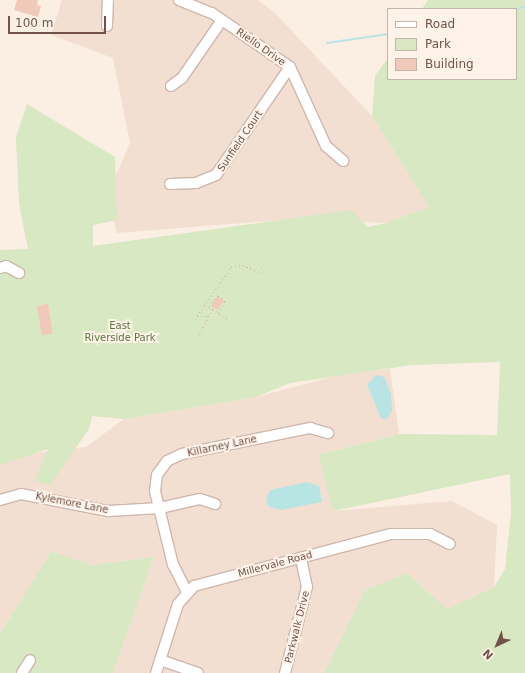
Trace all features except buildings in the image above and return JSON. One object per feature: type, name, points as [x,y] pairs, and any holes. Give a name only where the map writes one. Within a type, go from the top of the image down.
[{"type":"street","points":[[107,26],[108,0]]},
{"type":"street","name":"Riello Drive","points":[[178,0],[222,20],[290,67],[326,146],[343,161]]},
{"type":"street","points":[[171,86],[182,78],[222,20]]},
{"type":"street","name":"Sunfield Court","points":[[170,184],[196,183],[216,175],[290,67]]},
{"type":"street","points":[[0,268],[6,266],[19,273]]},
{"type":"street","name":"Killarney Lane","points":[[187,592],[173,565],[155,491],[157,475],[175,457],[310,428],[328,433]]},
{"type":"street","name":"Kylemore Lane","points":[[0,500],[21,494],[108,511],[160,508],[200,499],[215,504]]},
{"type":"street","name":"Millervale Road","points":[[187,592],[194,586],[391,534],[430,534],[450,544]]},
{"type":"street","name":"Parkwalk Drive","points":[[285,673],[307,587],[301,558]]},
{"type":"street","points":[[156,673],[178,604],[187,592]]},
{"type":"street","points":[[22,673],[30,660]]},
{"type":"street","points":[[160,660],[198,673]]},
{"type":"path","points":[[195,319],[231,267],[243,266],[259,272],[264,265]]},
{"type":"path","points":[[218,312],[225,301],[217,295],[209,307],[228,319]]},
{"type":"path","points":[[197,338],[213,310]]},
{"type":"path","points":[[196,316],[210,314]]},
{"type":"shaded area","points":[[62,0],[258,0],[275,13],[372,116],[429,207],[386,223],[292,219],[117,233],[107,196],[130,143],[113,58],[51,35]]},
{"type":"shaded area","points":[[390,369],[399,434],[318,455],[333,511],[452,501],[497,525],[494,587],[447,609],[407,573],[365,590],[324,673],[113,673],[154,557],[92,565],[51,551],[0,634],[0,461],[27,454],[86,447],[124,419],[256,397],[339,375]]},
{"type":"green space","name":"East Riverside Park","points":[[428,0],[525,0],[525,673],[324,673],[365,590],[407,573],[447,609],[494,587],[505,569],[511,514],[510,474],[333,511],[318,455],[399,434],[497,435],[500,362],[412,365],[290,383],[256,397],[124,419],[92,416],[89,429],[50,485],[35,481],[48,449],[0,465],[0,250],[28,249],[19,204],[16,137],[27,104],[115,157],[117,220],[93,225],[93,246],[351,210],[368,227],[386,223],[429,207],[372,116],[375,76],[387,59],[387,80],[517,80],[517,8],[423,8]]},
{"type":"green space","points":[[51,551],[92,565],[154,557],[113,673],[0,673],[0,634]]},
{"type":"water","points":[[376,375],[384,377],[391,394],[392,411],[386,420],[381,418],[367,385]]},
{"type":"water","points":[[307,482],[319,486],[322,502],[281,510],[269,507],[266,499],[270,490]]},
{"type":"waterway","points":[[517,9],[525,7]]},
{"type":"waterway","points":[[327,43],[387,34]]}]
